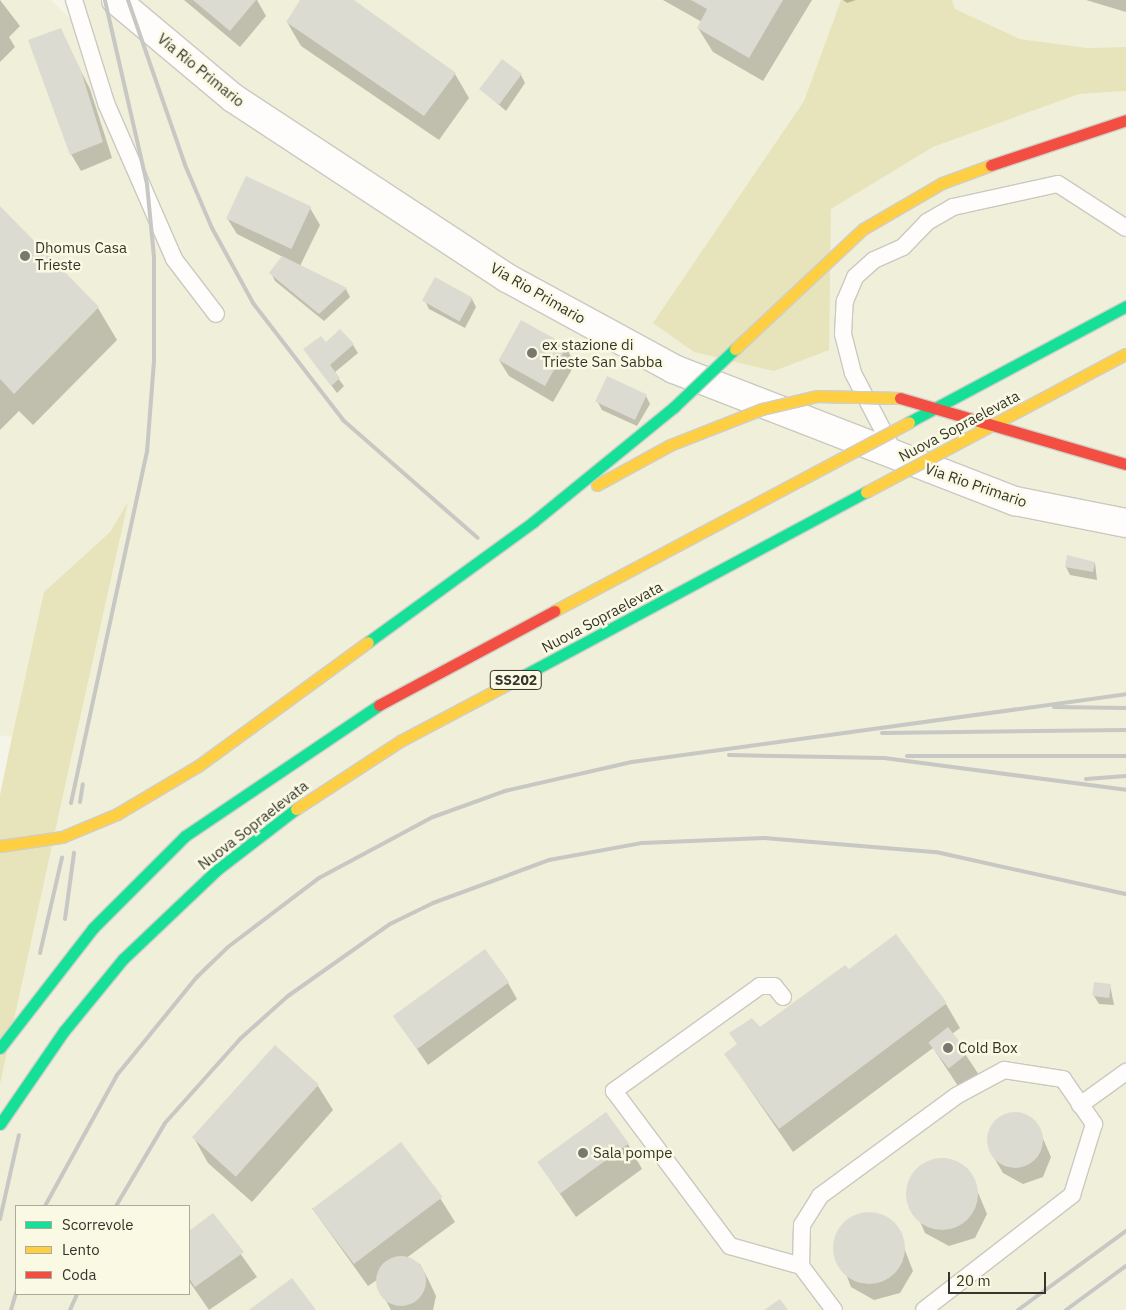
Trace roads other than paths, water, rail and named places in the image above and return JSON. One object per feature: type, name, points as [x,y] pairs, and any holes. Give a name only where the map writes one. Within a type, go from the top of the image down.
[{"type":"highway","points":[[0,846],[62,836],[117,814],[190,771],[533,522],[674,407],[863,229],[942,183],[1078,133],[1126,120]]},
{"type":"highway","name":"Nuova Sopraelevata","points":[[0,1048],[93,928],[185,836],[285,766],[389,699],[1126,306]]},
{"type":"highway","name":"Nuova Sopraelevata","points":[[0,1124],[64,1031],[123,959],[218,868],[317,793],[402,740],[1126,354]]},
{"type":"highway","points":[[533,522],[670,445],[762,409],[817,396],[913,398],[1126,464]]},
{"type":"street","name":"Via Rio Primario","points":[[116,0],[233,98],[508,278],[674,369],[897,458],[1015,501],[1126,523]]},
{"type":"lane","points":[[74,0],[106,102],[174,259],[216,314]]},
{"type":"lane","points":[[897,458],[853,373],[843,334],[846,301],[855,278],[953,208],[1058,184],[1126,228]]},
{"type":"lane","points":[[783,997],[774,986],[760,986],[614,1091],[730,1246],[801,1266],[834,1310]]},
{"type":"lane","points":[[801,1266],[802,1225],[820,1196],[956,1096],[1004,1070],[1063,1079],[1094,1124],[1072,1195],[924,1310]]},
{"type":"lane","points":[[1080,1104],[1126,1072]]},
{"type":"railway","points":[[71,803],[147,452],[154,362],[154,257],[147,184],[105,0]]},
{"type":"railway","points":[[128,0],[185,165],[212,228],[253,303],[343,420],[478,538]]},
{"type":"railway","points":[[46,1205],[117,1075],[197,977],[228,947],[319,878],[433,817],[505,791],[632,762],[1126,694]]},
{"type":"railway","points":[[1054,707],[1126,708]]},
{"type":"railway","points":[[882,733],[1126,730]]},
{"type":"railway","points":[[729,755],[884,758],[1126,790]]},
{"type":"railway","points":[[907,756],[1126,756]]},
{"type":"railway","points":[[1086,779],[1126,776]]},
{"type":"railway","points":[[80,802],[83,784]]},
{"type":"railway","points":[[117,1205],[165,1123],[240,1039],[288,996],[390,924],[433,903],[549,860],[642,843],[764,838],[936,852],[1126,894]]},
{"type":"railway","points":[[65,919],[74,853]]},
{"type":"railway","points":[[40,953],[62,858]]},
{"type":"railway","points":[[0,1219],[19,1135]]},
{"type":"railway","points":[[1018,1310],[1126,1231]]},
{"type":"railway","points":[[1066,1310],[1126,1266]]},
{"type":"railway","points":[[11,1310],[15,1295]]},
{"type":"railway","points":[[70,1310],[77,1295]]},
{"type":"place","name":"Dhomus Casa Trieste","points":[[25,256]]},
{"type":"place","name":"ex stazione di Trieste San Sabba","points":[[532,353]]},
{"type":"place","name":"Cold Box","points":[[948,1048]]},
{"type":"place","name":"Sala pompe","points":[[583,1153]]}]
